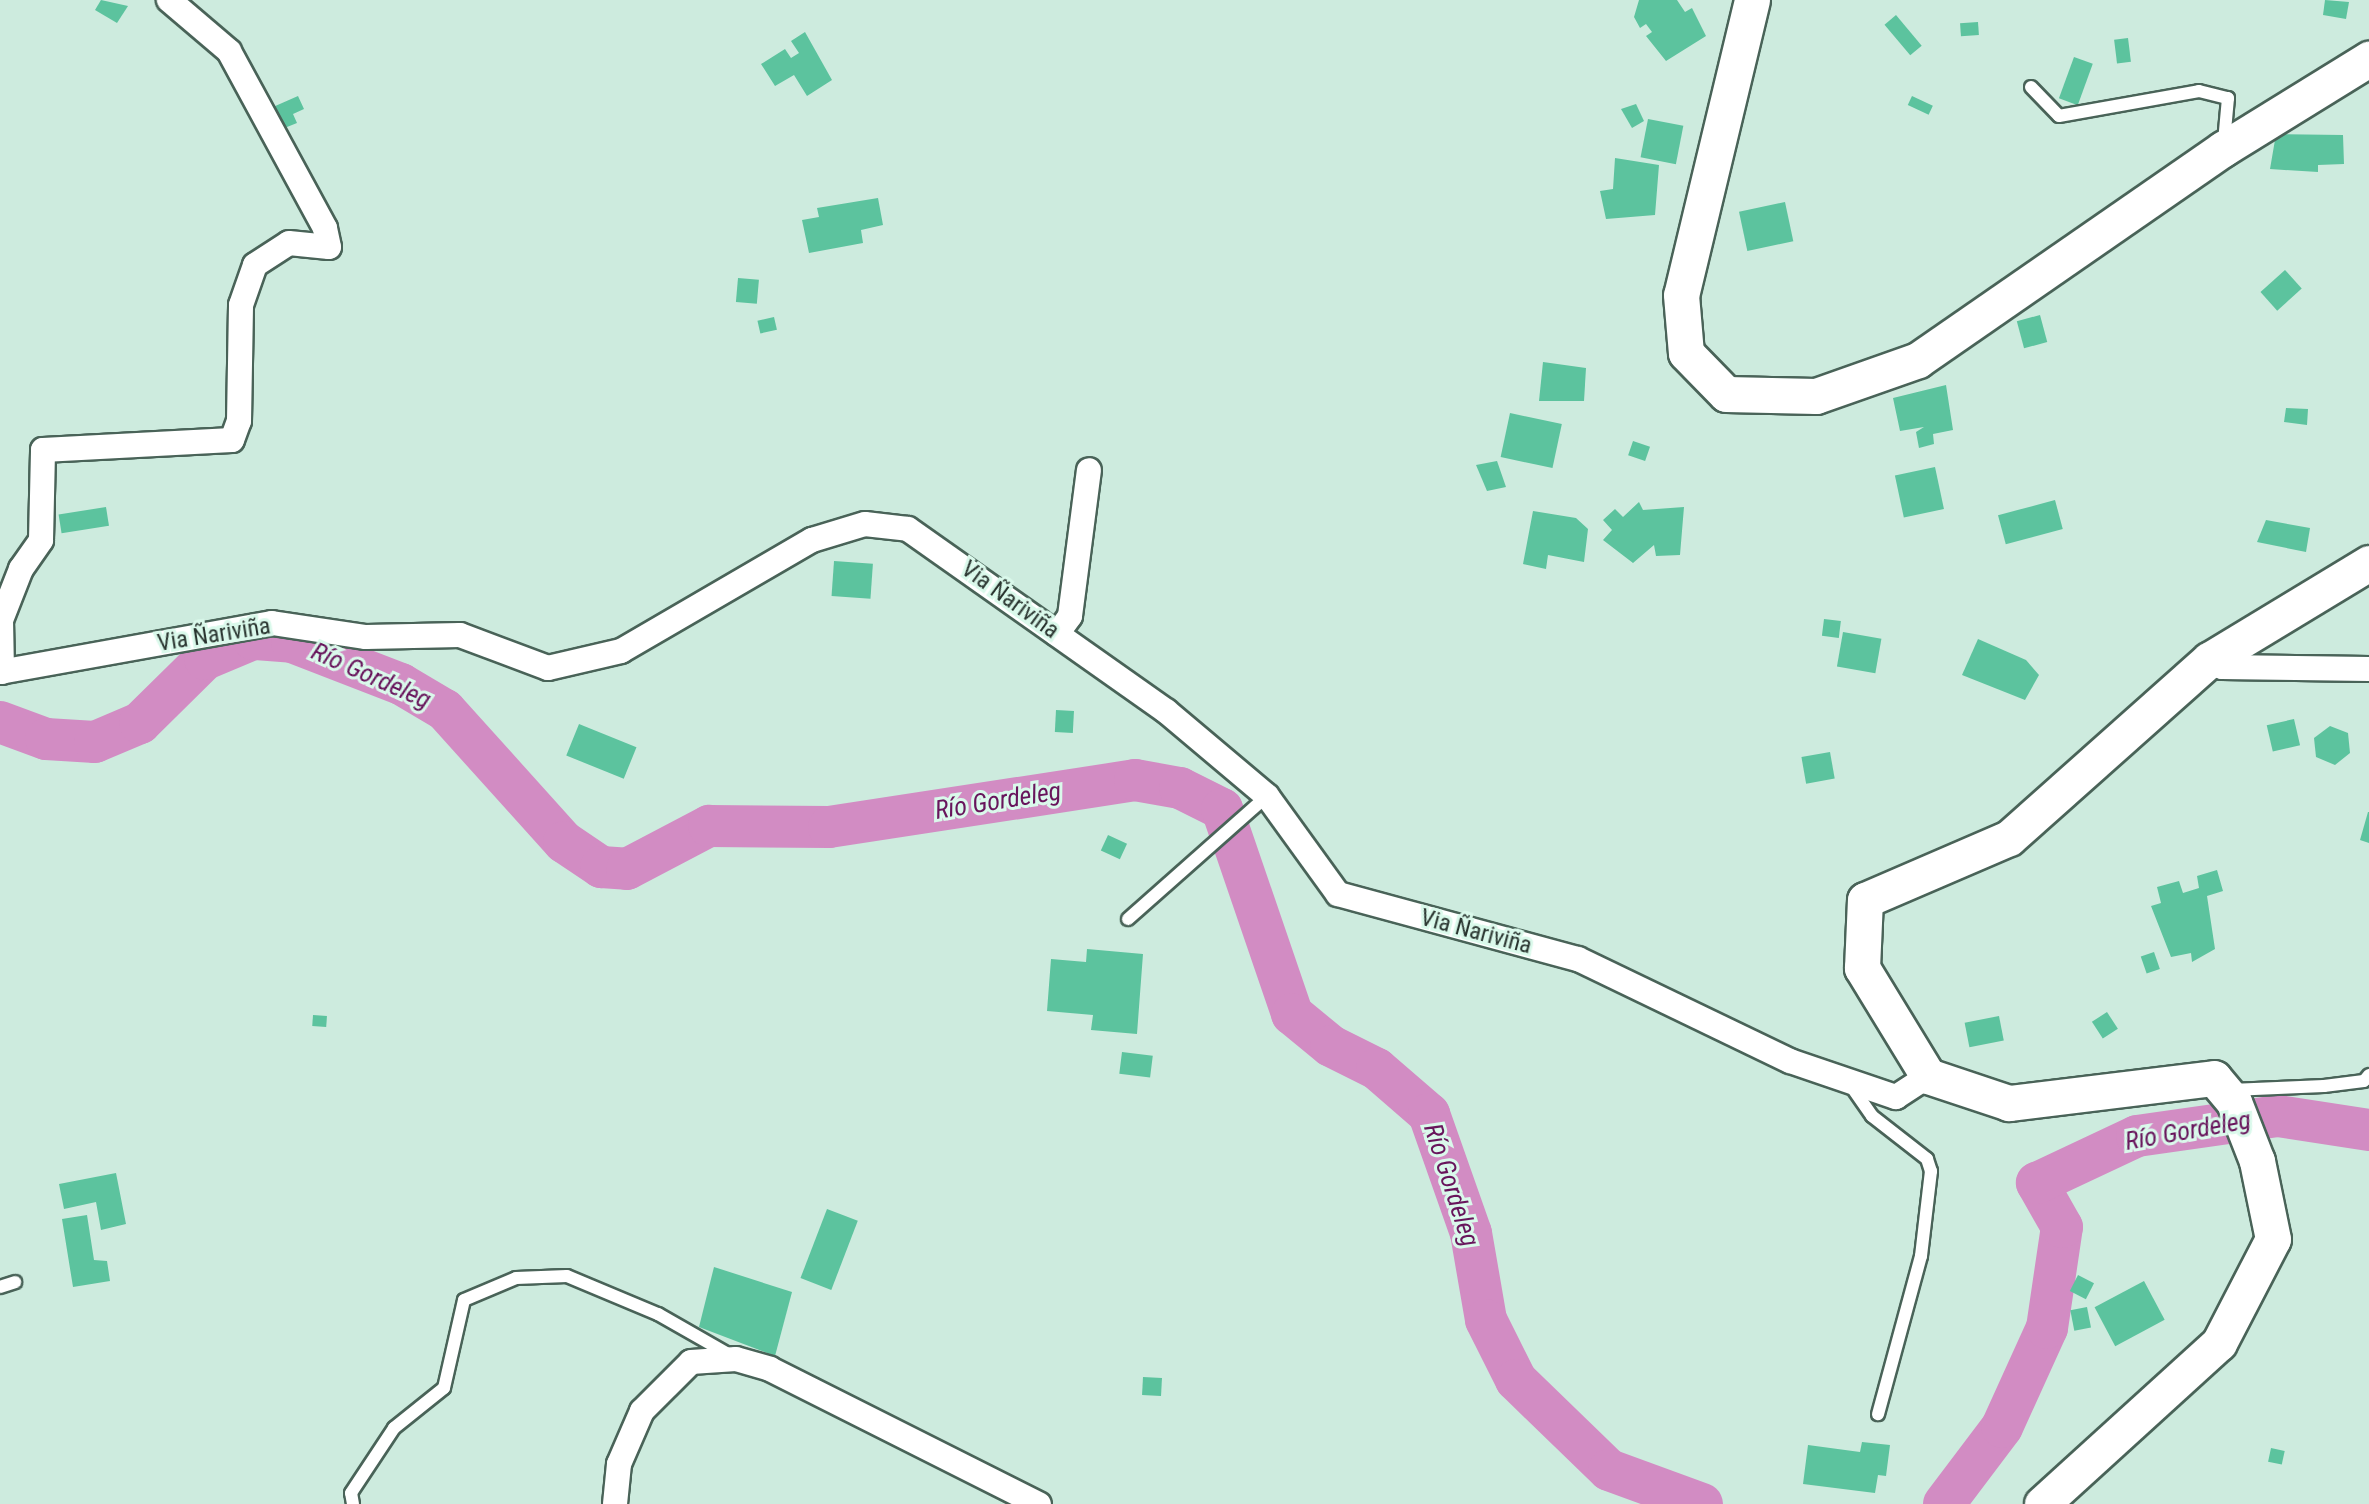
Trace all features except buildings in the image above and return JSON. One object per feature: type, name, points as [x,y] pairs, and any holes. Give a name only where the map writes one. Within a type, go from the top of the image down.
[{"type":"street","points":[[1,672],[1,620],[21,569],[41,540],[43,450],[232,440],[239,421],[242,305],[255,265],[289,243],[329,247],[326,228],[229,51],[169,0]]},
{"type":"street","points":[[1752,0],[1681,295],[1686,353],[1726,394],[1816,396],[1918,360],[2223,149],[2369,59]]},
{"type":"street","points":[[1057,634],[1070,616],[1089,470]]},
{"type":"street","name":"Via Ñariviña","points":[[1,672],[272,623],[366,637],[460,635],[548,668],[621,651],[812,540],[865,524],[908,529],[1166,711],[1267,796],[1338,894],[1578,959],[1790,1061],[1896,1097],[1928,1076]]},
{"type":"street","points":[[2042,1504],[2138,1412],[2219,1343],[2273,1239],[2250,1143],[2229,1097],[2214,1078],[2009,1103],[1928,1076],[1862,968],[1865,900],[2009,838],[2209,660],[2369,563]]},
{"type":"street","points":[[2209,660],[2222,667],[2369,669]]},
{"type":"street","points":[[615,1504],[619,1464],[642,1411],[691,1362],[737,1359],[770,1368],[1039,1504]]},
{"type":"lane","points":[[2031,87],[2059,116],[2199,91],[2228,99],[2223,149]]},
{"type":"lane","points":[[1128,919],[1267,796]]},
{"type":"lane","points":[[2229,1097],[2364,1082],[2369,1075]]},
{"type":"lane","points":[[1847,1080],[1872,1116],[1927,1159],[1931,1171],[1921,1256],[1878,1414]]},
{"type":"lane","points":[[353,1504],[351,1493],[394,1428],[444,1388],[464,1300],[516,1278],[567,1276],[658,1314],[737,1359]]},
{"type":"lane","points":[[0,1287],[15,1282]]},
{"type":"waterway","name":"Río Gordeleg","points":[[0,722],[46,739],[95,742],[140,723],[205,659],[253,639],[292,642],[401,684],[445,710],[564,842],[601,867],[627,869],[709,826],[829,827],[1135,780],[1180,788],[1222,809],[1292,1014],[1331,1046],[1377,1069],[1429,1114],[1471,1233],[1486,1320],[1516,1380],[1609,1470],[1702,1504]]},
{"type":"waterway","name":"Río Gordeleg","points":[[1944,1504],[2002,1427],[2047,1328],[2062,1227],[2037,1183],[2137,1136],[2278,1116],[2369,1130]]}]
